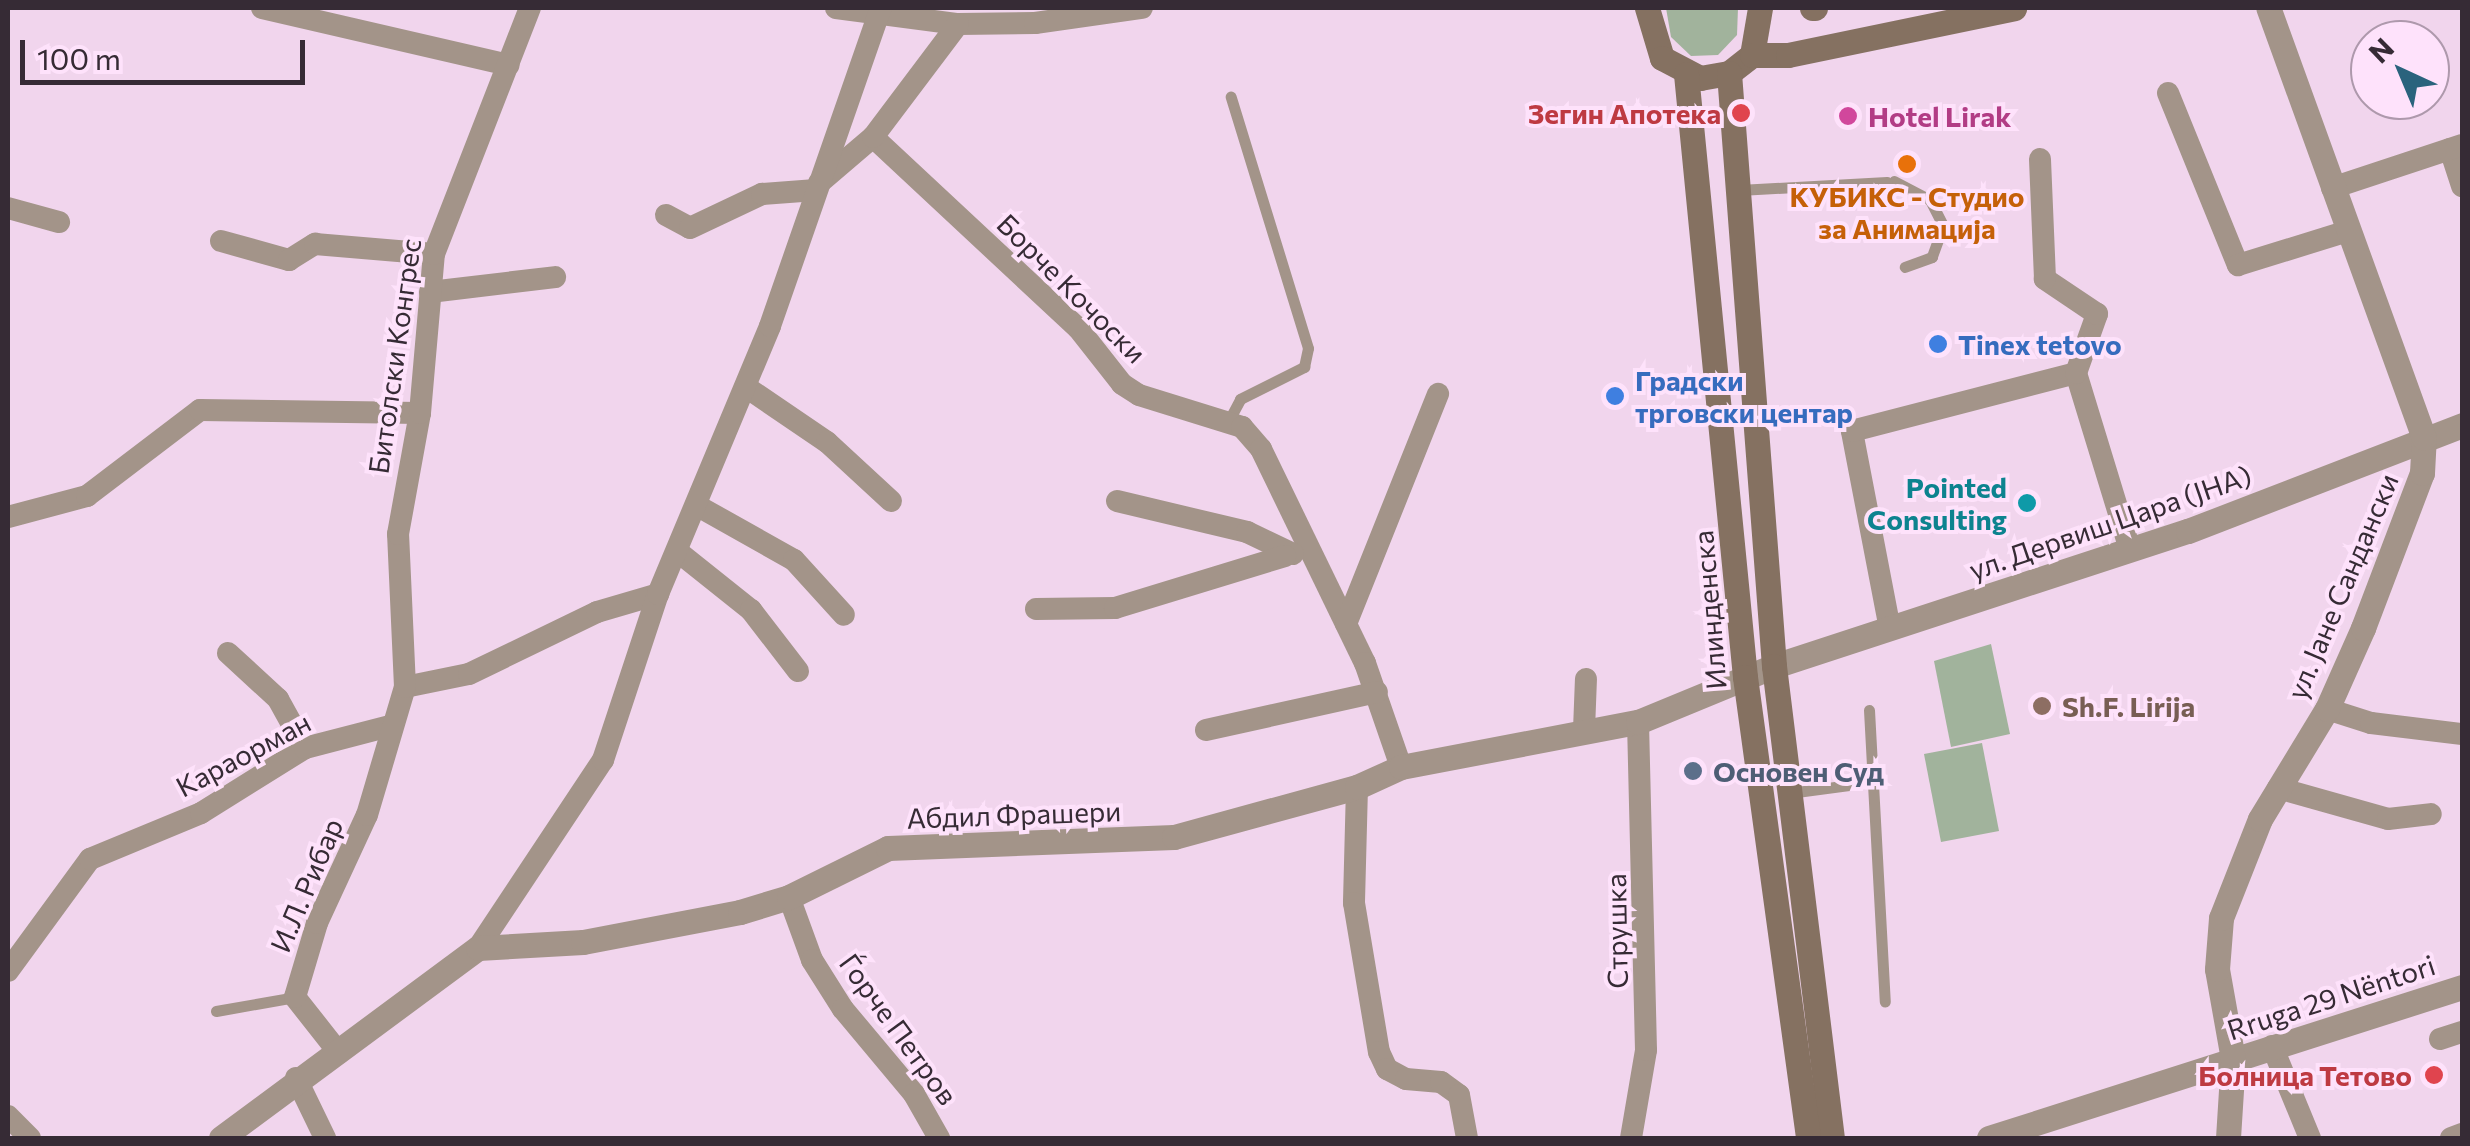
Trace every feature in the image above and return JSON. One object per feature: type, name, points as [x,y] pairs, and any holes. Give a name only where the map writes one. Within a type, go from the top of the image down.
[{"type":"main road","points":[[1647,8],[1654,46],[1686,74],[1729,72],[1752,55],[1788,56],[2014,8]]},
{"type":"main road","points":[[1752,55],[1760,8]]},
{"type":"main road","points":[[1729,72],[1774,666],[1832,1138]]},
{"type":"main road","name":"Илинденска","points":[[1686,74],[1744,678],[1808,1138]]},
{"type":"street","points":[[262,8],[509,65]]},
{"type":"street","name":"Битолски Конгрес","points":[[390,726],[404,687],[398,534],[420,413],[434,254],[530,8]]},
{"type":"street","points":[[836,8],[880,10],[958,24],[1036,23],[1142,8]]},
{"type":"street","points":[[221,1138],[296,1078],[339,1053],[478,948],[603,760],[658,594],[746,387],[880,10]]},
{"type":"street","name":"ул. Јане Сандански","points":[[2228,1138],[2233,1059],[2217,969],[2222,918],[2278,788],[2327,709],[2422,474],[2424,438],[2265,11]]},
{"type":"street","points":[[666,215],[690,228],[710,224],[752,197],[817,186],[873,137],[958,24]]},
{"type":"street","points":[[2168,93],[2238,265],[2348,232]]},
{"type":"street","name":"Борче Кочоски","points":[[873,137],[1078,328],[1122,384],[1138,395],[1242,427],[1262,449],[1377,692],[1402,767]]},
{"type":"street","points":[[2332,188],[2456,147],[2462,186]]},
{"type":"street","points":[[2040,159],[2045,278],[2098,314],[2076,373],[2130,550]]},
{"type":"street","points":[[8,208],[58,222]]},
{"type":"street","points":[[221,241],[289,260],[316,244],[434,254]]},
{"type":"street","points":[[430,292],[554,277]]},
{"type":"street","points":[[1890,629],[1852,431],[2076,373]]},
{"type":"street","points":[[746,387],[827,442],[890,502]]},
{"type":"street","points":[[1346,624],[1438,394]]},
{"type":"street","points":[[8,517],[87,496],[200,410],[420,413]]},
{"type":"street","name":"ул. Дервиш Цара (ЈНА)","points":[[1744,678],[2130,550],[2462,425]]},
{"type":"street","points":[[1117,502],[1247,532],[1285,556]]},
{"type":"street","points":[[696,505],[794,560],[844,615]]},
{"type":"street","points":[[678,551],[752,610],[798,671]]},
{"type":"street","points":[[1036,609],[1115,608],[1311,551]]},
{"type":"street","points":[[404,687],[469,674],[597,612],[658,594]]},
{"type":"street","points":[[228,653],[278,699],[305,748]]},
{"type":"street","points":[[1584,730],[1586,678]]},
{"type":"street","name":"Абдил Фрашери","points":[[478,948],[678,927],[789,898],[888,848],[1174,837],[1357,787],[1402,767],[1638,722],[1744,678]]},
{"type":"street","points":[[1206,730],[1377,692]]},
{"type":"street","points":[[2327,709],[2371,723],[2462,734]]},
{"type":"street","name":"Струшка","points":[[1631,1138],[1646,1050],[1638,722]]},
{"type":"street","name":"Караорман","points":[[8,971],[90,859],[201,813],[305,748],[390,726]]},
{"type":"street","name":"И.Л. Рибар","points":[[339,1053],[295,998],[317,923],[368,816],[390,726]]},
{"type":"street","points":[[1357,787],[1354,903],[1379,1052],[1387,1068],[1406,1079],[1441,1082],[1459,1095],[1466,1138]]},
{"type":"street","points":[[2278,788],[2388,819],[2431,814]]},
{"type":"street","name":"Ѓорче Петров","points":[[789,898],[822,976],[914,1094],[939,1138]]},
{"type":"street","name":"Rruga 29 Nëntori","points":[[1990,1138],[2462,987]]},
{"type":"street","points":[[2272,1046],[2310,1138]]},
{"type":"street","points":[[296,1078],[325,1138]]},
{"type":"street","points":[[8,1116],[30,1138]]},
{"type":"street","points":[[2451,1138],[2462,1134]]},
{"type":"lane","points":[[1228,422],[1240,399],[1304,367],[1308,348],[1231,96]]},
{"type":"lane","points":[[1735,190],[1890,182],[1930,200],[1944,226],[1932,257],[1905,267]]},
{"type":"lane","points":[[1869,710],[1885,1002]]},
{"type":"lane","points":[[1790,793],[1873,782]]},
{"type":"lane","points":[[216,1011],[295,998]]},
{"type":"green space","points":[[1666,8],[1738,8],[1737,35],[1718,55],[1691,56],[1671,37]]},
{"type":"green space","points":[[1991,644],[2010,734],[1951,747],[1934,661]]},
{"type":"green space","points":[[1982,743],[1999,831],[1941,842],[1924,754]]},
{"type":"place","name":"Зегин Апотека","points":[[1741,113]]},
{"type":"place","name":"Hotel Lirak","points":[[1848,116]]},
{"type":"place","name":"КУБИКС - Студио за Анимација","points":[[1907,164]]},
{"type":"place","name":"Tinex tetovo","points":[[1938,344]]},
{"type":"place","name":"Градски трговски центар","points":[[1615,396]]},
{"type":"place","name":"Pointed Consulting","points":[[2027,503]]},
{"type":"place","name":"Sh.F. Lirija","points":[[2042,706]]},
{"type":"place","name":"Основен Суд","points":[[1693,771]]},
{"type":"place","name":"Болница Тетово","points":[[2434,1075]]}]
